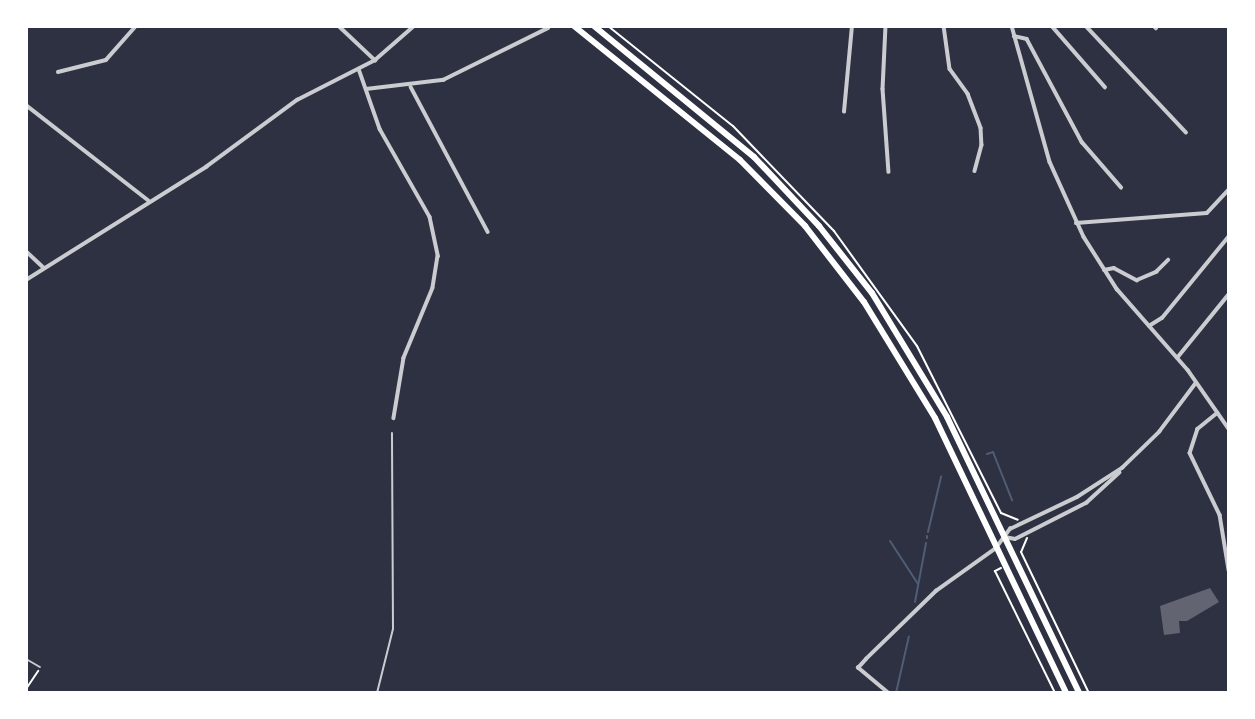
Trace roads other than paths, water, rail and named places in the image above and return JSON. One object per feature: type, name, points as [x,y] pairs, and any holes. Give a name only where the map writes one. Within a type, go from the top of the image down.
[{"type":"main road","points":[[575,26],[722,143],[773,192],[836,264],[914,380],[1066,693]]},
{"type":"main road","points":[[594,26],[737,141],[841,251],[919,366],[1079,693]]},
{"type":"street","points":[[58,72],[106,60],[136,26]]},
{"type":"street","points":[[339,26],[375,60]]},
{"type":"street","points":[[26,280],[148,200],[223,155],[297,100],[375,60],[414,26]]},
{"type":"street","points":[[844,112],[852,26]]},
{"type":"street","points":[[886,26],[883,89],[889,172]]},
{"type":"street","points":[[944,26],[950,69],[968,94],[981,128],[982,145],[975,171]]},
{"type":"street","points":[[1012,26],[1050,162],[1076,223],[1104,270],[1177,358],[1229,429]]},
{"type":"street","points":[[1052,26],[1105,87]]},
{"type":"street","points":[[1086,26],[1186,132]]},
{"type":"street","points":[[366,89],[411,87],[445,79],[548,28]]},
{"type":"street","points":[[1014,36],[1027,38],[1083,142],[1121,187]]},
{"type":"street","points":[[359,69],[380,129],[430,217],[438,256],[433,288],[404,358],[394,418]]},
{"type":"street","points":[[411,87],[488,232]]},
{"type":"street","points":[[26,105],[148,200]]},
{"type":"street","points":[[1076,223],[1207,213],[1229,189]]},
{"type":"street","points":[[1149,327],[1162,318],[1229,236]]},
{"type":"street","points":[[26,251],[43,267]]},
{"type":"street","points":[[1104,270],[1114,268],[1137,280],[1156,272],[1168,260]]},
{"type":"street","points":[[1177,358],[1229,294]]},
{"type":"street","points":[[1005,537],[1015,539],[1092,499],[1159,432],[1195,384]]},
{"type":"street","points":[[1218,413],[1198,429],[1189,453],[1220,514],[1229,570]]},
{"type":"street","points":[[888,693],[858,668],[936,591],[996,548],[1010,528],[1077,497],[1122,468]]},
{"type":"lane","points":[[377,693],[393,629],[392,433]]},
{"type":"lane","points":[[26,659],[40,667]]},
{"type":"waterway","points":[[987,454],[993,452],[1012,500]]},
{"type":"waterway","points":[[928,532],[941,477]]},
{"type":"waterway","points":[[890,541],[918,584]]},
{"type":"waterway","points":[[915,602],[926,543]]},
{"type":"waterway","points":[[896,693],[909,636]]}]
